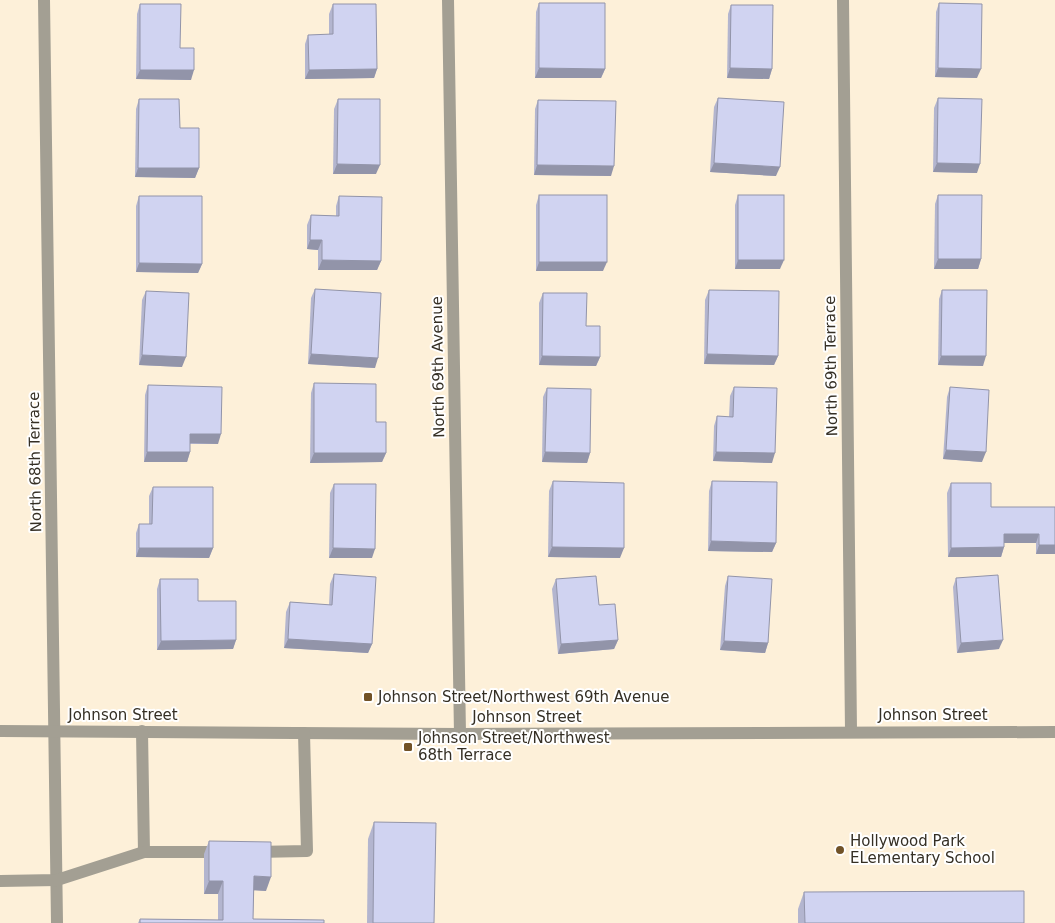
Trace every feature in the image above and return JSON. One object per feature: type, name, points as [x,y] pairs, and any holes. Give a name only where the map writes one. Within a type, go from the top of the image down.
[{"type":"street","name":"North 68th Terrace","points":[[44,0],[58,923]]},
{"type":"street","name":"North 69th Avenue","points":[[448,0],[460,734]]},
{"type":"street","name":"North 69th Terrace","points":[[844,0],[851,731]]},
{"type":"street","name":"Johnson Street","points":[[0,731],[460,734],[851,731],[1055,732]]},
{"type":"street","points":[[142,732],[144,852]]},
{"type":"street","points":[[0,881],[57,880],[144,852],[307,852],[304,733]]},
{"type":"building","points":[[539,3],[605,3],[605,69],[539,68]]},
{"type":"building","points":[[939,3],[982,4],[981,69],[938,68]]},
{"type":"building","points":[[140,4],[181,4],[180,48],[194,48],[194,70],[140,70]]},
{"type":"building","points":[[333,4],[376,4],[377,69],[309,70],[308,35],[333,34]]},
{"type":"building","points":[[731,5],[773,5],[772,69],[730,68]]},
{"type":"building","points":[[718,98],[784,102],[780,167],[714,163]]},
{"type":"building","points":[[938,98],[982,99],[980,164],[937,163]]},
{"type":"building","points":[[139,99],[179,99],[180,128],[199,128],[199,168],[138,168]]},
{"type":"building","points":[[338,99],[380,99],[380,165],[337,164]]},
{"type":"building","points":[[538,100],[616,101],[614,166],[537,165]]},
{"type":"building","points":[[539,195],[607,195],[607,262],[539,262]]},
{"type":"building","points":[[738,195],[784,195],[784,260],[738,260]]},
{"type":"building","points":[[938,195],[982,195],[981,259],[938,259]]},
{"type":"building","points":[[139,196],[202,196],[202,264],[139,263]]},
{"type":"building","points":[[339,196],[382,197],[381,261],[322,260],[322,240],[310,240],[311,215],[339,216]]},
{"type":"building","points":[[315,289],[381,293],[378,358],[311,354]]},
{"type":"building","points":[[709,290],[779,291],[778,356],[707,354]]},
{"type":"building","points":[[942,290],[987,290],[986,356],[941,356]]},
{"type":"building","points":[[146,291],[189,293],[186,357],[142,355]]},
{"type":"building","points":[[543,293],[587,293],[586,326],[600,326],[600,357],[542,356]]},
{"type":"building","points":[[314,383],[376,384],[376,422],[386,422],[386,453],[314,453]]},
{"type":"building","points":[[148,385],[222,387],[221,434],[190,434],[190,452],[147,452]]},
{"type":"building","points":[[734,387],[777,388],[775,453],[716,452],[717,416],[733,417]]},
{"type":"building","points":[[950,387],[989,390],[986,452],[946,450]]},
{"type":"building","points":[[547,388],[591,389],[590,453],[545,452]]},
{"type":"building","points":[[553,481],[624,483],[624,548],[552,547]]},
{"type":"building","points":[[712,481],[777,482],[776,543],[711,541]]},
{"type":"building","points":[[951,483],[991,483],[991,507],[1055,507],[1055,545],[1039,545],[1039,534],[1004,534],[1004,547],[951,548]]},
{"type":"building","points":[[334,484],[376,484],[375,549],[333,548]]},
{"type":"building","points":[[153,487],[213,487],[213,548],[139,548],[139,524],[152,524]]},
{"type":"building","points":[[334,574],[376,577],[372,644],[288,639],[290,602],[332,605]]},
{"type":"building","points":[[998,575],[1003,640],[961,643],[956,578]]},
{"type":"building","points":[[596,576],[599,605],[615,604],[618,640],[561,644],[556,579]]},
{"type":"building","points":[[728,576],[772,579],[768,643],[724,641]]},
{"type":"building","points":[[160,579],[198,579],[198,601],[236,601],[236,640],[161,641]]},
{"type":"building","points":[[374,822],[436,823],[434,923],[373,923]]},
{"type":"building","points":[[209,841],[271,842],[271,877],[254,876],[253,919],[324,920],[324,923],[140,923],[140,919],[223,920],[223,881],[209,881]]},
{"type":"building","points":[[1024,891],[1024,923],[805,923],[804,892]]},
{"type":"place","name":"Johnson Street/Northwest 69th Avenue","points":[[368,697]]},
{"type":"place","name":"Johnson Street/Northwest 68th Terrace","points":[[408,747]]},
{"type":"place","name":"Hollywood Park ELementary School","points":[[840,850]]}]
